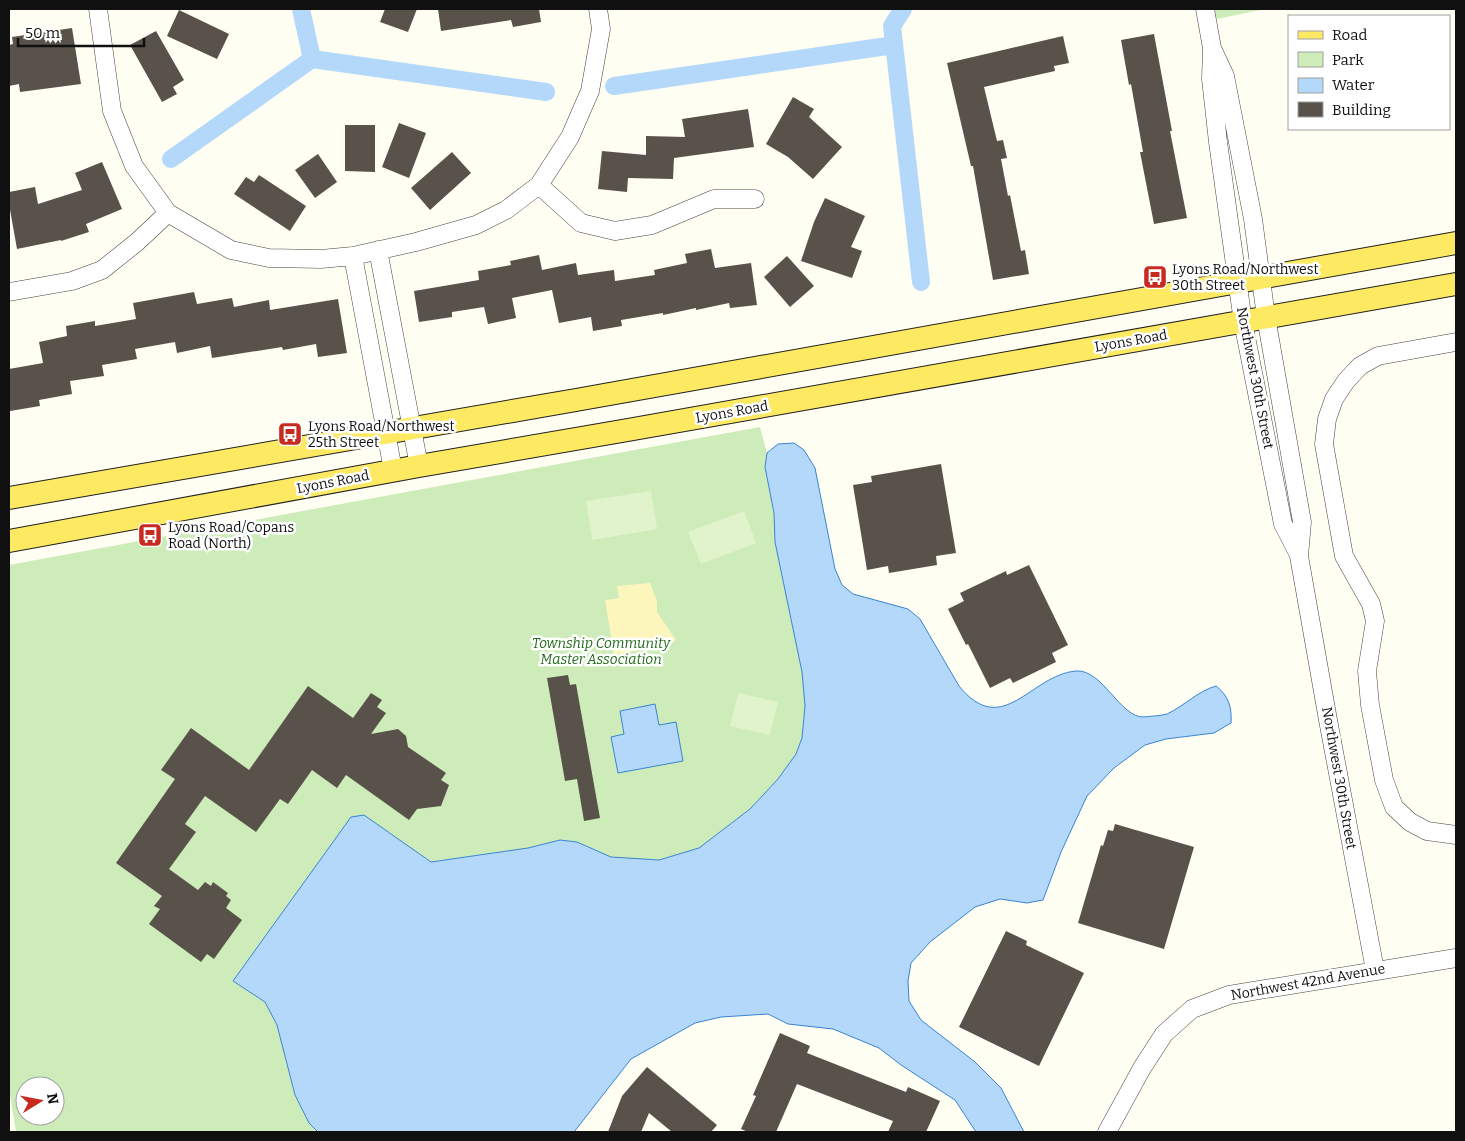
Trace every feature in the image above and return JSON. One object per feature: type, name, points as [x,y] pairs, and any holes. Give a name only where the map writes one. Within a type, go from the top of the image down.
[{"type":"main road","points":[[9,498],[1456,243]]},
{"type":"main road","name":"Lyons Road","points":[[9,541],[393,470],[1456,284]]},
{"type":"street","points":[[98,9],[112,111],[134,166],[168,213],[232,250],[269,258],[321,259],[353,256],[416,242],[476,225],[506,210],[539,185],[570,137],[590,92],[600,29],[598,9]]},
{"type":"street","name":"Northwest 30th Street","points":[[1205,9],[1212,48],[1211,79],[1237,282],[1283,524],[1299,556]]},
{"type":"street","name":"Northwest 30th Street","points":[[1212,48],[1225,76],[1253,218],[1266,317],[1302,522],[1299,556],[1375,970]]},
{"type":"street","points":[[539,185],[581,223],[615,231],[652,225],[714,199],[755,199]]},
{"type":"street","points":[[9,292],[72,282],[102,270],[137,242],[168,213]]},
{"type":"street","points":[[378,250],[419,466]]},
{"type":"street","points":[[353,256],[393,470]]},
{"type":"street","points":[[1456,342],[1378,356],[1360,366],[1346,381],[1334,399],[1327,418],[1324,444],[1344,556],[1371,604],[1375,621],[1367,671],[1370,705],[1384,780],[1394,807],[1410,822],[1427,831],[1456,835]]},
{"type":"street","name":"Northwest 42nd Avenue","points":[[1107,1132],[1142,1068],[1164,1034],[1192,1009],[1230,995],[1456,958]]},
{"type":"green space","points":[[1214,9],[1265,9],[1217,19]]},
{"type":"green space","name":"Township Community Master Association","points":[[760,427],[767,453],[765,467],[774,513],[775,542],[802,672],[805,706],[802,738],[796,754],[778,779],[750,809],[699,848],[659,860],[611,857],[577,842],[560,840],[528,848],[431,862],[364,815],[234,981],[265,1002],[277,1025],[295,1095],[309,1123],[318,1132],[16,1132],[15,1126],[65,1126],[65,1076],[15,1076],[15,1126],[9,1089],[9,565]]},
{"type":"green space","points":[[651,491],[657,529],[592,540],[586,501]]},
{"type":"green space","points":[[744,511],[756,543],[701,564],[688,532]]},
{"type":"green space","points":[[738,693],[778,702],[770,735],[730,726]]},
{"type":"sand","points":[[650,583],[657,601],[657,612],[676,640],[672,643],[614,655],[605,600],[619,598],[617,586]]},
{"type":"water","points":[[794,443],[804,450],[815,468],[835,569],[842,585],[853,594],[908,609],[920,619],[959,686],[975,701],[989,707],[1003,706],[1060,675],[1076,671],[1086,672],[1095,677],[1127,710],[1135,715],[1144,717],[1167,714],[1203,691],[1216,686],[1229,703],[1231,723],[1214,733],[1166,739],[1145,745],[1114,768],[1087,796],[1061,852],[1043,900],[1027,903],[1000,899],[975,907],[930,942],[911,963],[908,981],[909,1001],[921,1020],[975,1062],[1001,1088],[1024,1132],[976,1132],[955,1100],[901,1065],[879,1048],[833,1029],[788,1024],[768,1014],[721,1017],[695,1023],[631,1059],[574,1132],[318,1132],[309,1123],[295,1095],[277,1025],[265,1002],[233,981],[351,817],[364,815],[431,862],[528,848],[560,840],[577,842],[611,857],[659,860],[699,848],[750,809],[778,779],[796,754],[802,738],[805,706],[802,672],[775,542],[774,513],[765,467],[767,453],[778,444]]},
{"type":"water","points":[[655,704],[659,725],[676,722],[683,761],[618,773],[611,737],[624,734],[620,711]]},
{"type":"building","points":[[385,9],[417,9],[408,32],[380,22]]},
{"type":"building","points":[[438,9],[539,9],[541,22],[513,27],[511,20],[441,31]]},
{"type":"building","points":[[179,10],[229,34],[217,59],[167,36]]},
{"type":"building","points":[[72,28],[81,84],[20,92],[19,84],[9,86],[9,45],[13,44],[12,37]]},
{"type":"building","points":[[156,31],[184,80],[173,87],[177,94],[162,102],[130,45]]},
{"type":"building","points":[[1154,34],[1187,218],[1154,224],[1140,152],[1143,152],[1131,84],[1129,85],[1121,40]]},
{"type":"building","points":[[1063,36],[1069,63],[1054,66],[1055,71],[984,87],[997,141],[1003,140],[1007,158],[1001,159],[1008,196],[1010,195],[1021,251],[1025,250],[1029,274],[993,280],[973,166],[971,166],[947,63]]},
{"type":"building","points":[[793,97],[814,109],[809,117],[842,147],[813,179],[788,157],[766,144]]},
{"type":"building","points":[[748,109],[754,147],[674,158],[673,179],[628,178],[627,192],[598,189],[602,151],[646,155],[646,136],[685,137],[682,119]]},
{"type":"building","points":[[399,123],[426,133],[409,178],[382,167]]},
{"type":"building","points":[[345,125],[375,125],[375,172],[345,171]]},
{"type":"building","points":[[452,152],[471,173],[430,210],[411,188]]},
{"type":"building","points":[[318,154],[337,182],[315,198],[295,170]]},
{"type":"building","points":[[102,162],[122,209],[86,224],[89,232],[61,241],[17,249],[9,204],[9,192],[35,187],[38,204],[82,190],[75,173]]},
{"type":"building","points":[[259,175],[306,206],[290,231],[234,194],[246,177],[254,182]]},
{"type":"building","points":[[825,198],[865,216],[851,247],[862,251],[852,278],[801,261],[814,222]]},
{"type":"building","points":[[711,249],[715,268],[751,263],[757,305],[730,308],[729,303],[663,315],[663,313],[621,320],[622,326],[593,331],[591,317],[559,323],[552,290],[512,298],[516,318],[488,324],[484,307],[452,312],[452,317],[419,322],[414,291],[479,280],[478,271],[511,265],[510,261],[539,255],[542,270],[576,263],[578,275],[614,270],[615,281],[655,275],[654,270],[687,263],[685,254]]},
{"type":"building","points":[[787,256],[814,286],[790,307],[764,277]]},
{"type":"building","points":[[194,292],[197,304],[232,298],[234,307],[269,300],[270,310],[338,299],[347,353],[318,357],[316,344],[283,350],[282,347],[212,358],[210,346],[177,353],[175,342],[135,349],[137,359],[102,365],[104,376],[70,381],[72,394],[39,400],[40,406],[10,411],[9,369],[43,363],[39,342],[67,336],[66,326],[95,321],[95,326],[136,319],[133,303]]},
{"type":"building","points":[[941,464],[956,553],[936,556],[937,565],[889,573],[888,566],[867,570],[853,485],[872,482],[871,476]]},
{"type":"building","points":[[1029,565],[1068,645],[1052,653],[1056,662],[1013,683],[1010,678],[990,688],[948,609],[964,601],[960,593],[1006,571],[1007,575]]},
{"type":"building","points":[[568,675],[570,685],[576,684],[600,818],[584,821],[577,779],[565,781],[547,678]]},
{"type":"building","points":[[308,686],[353,718],[371,693],[382,700],[377,707],[386,713],[371,734],[398,729],[406,736],[408,747],[446,773],[441,780],[449,785],[441,806],[417,809],[409,820],[346,775],[337,788],[312,770],[288,804],[280,799],[256,832],[205,796],[185,824],[196,832],[169,869],[198,890],[205,882],[211,886],[213,882],[228,893],[226,896],[231,900],[226,908],[242,920],[214,959],[207,954],[201,962],[149,924],[160,909],[154,906],[162,896],[116,863],[175,779],[161,770],[191,728],[249,770]]},
{"type":"building","points":[[1115,824],[1194,847],[1164,949],[1078,923],[1101,845],[1103,846],[1108,830],[1113,831]]},
{"type":"building","points":[[1006,931],[1027,941],[1026,945],[1084,973],[1039,1066],[959,1027]]},
{"type":"building","points":[[780,1033],[810,1046],[807,1053],[906,1092],[908,1087],[940,1101],[926,1132],[888,1132],[893,1121],[797,1084],[776,1132],[748,1132],[741,1129],[756,1096],[753,1095]]},
{"type":"building","points":[[647,1067],[717,1125],[711,1132],[672,1132],[649,1113],[641,1132],[608,1132],[622,1096]]},
{"type":"waterway","points":[[171,159],[312,59],[301,9]]},
{"type":"waterway","points":[[903,9],[892,26],[921,282]]},
{"type":"waterway","points":[[614,86],[894,45]]},
{"type":"waterway","points":[[312,59],[546,92]]},
{"type":"place","name":"Lyons Road/Northwest 30th Street","points":[[1155,277]]},
{"type":"place","name":"Lyons Road/Northwest 25th Street","points":[[290,434]]},
{"type":"place","name":"Lyons Road/Copans Road (North)","points":[[150,535]]}]
